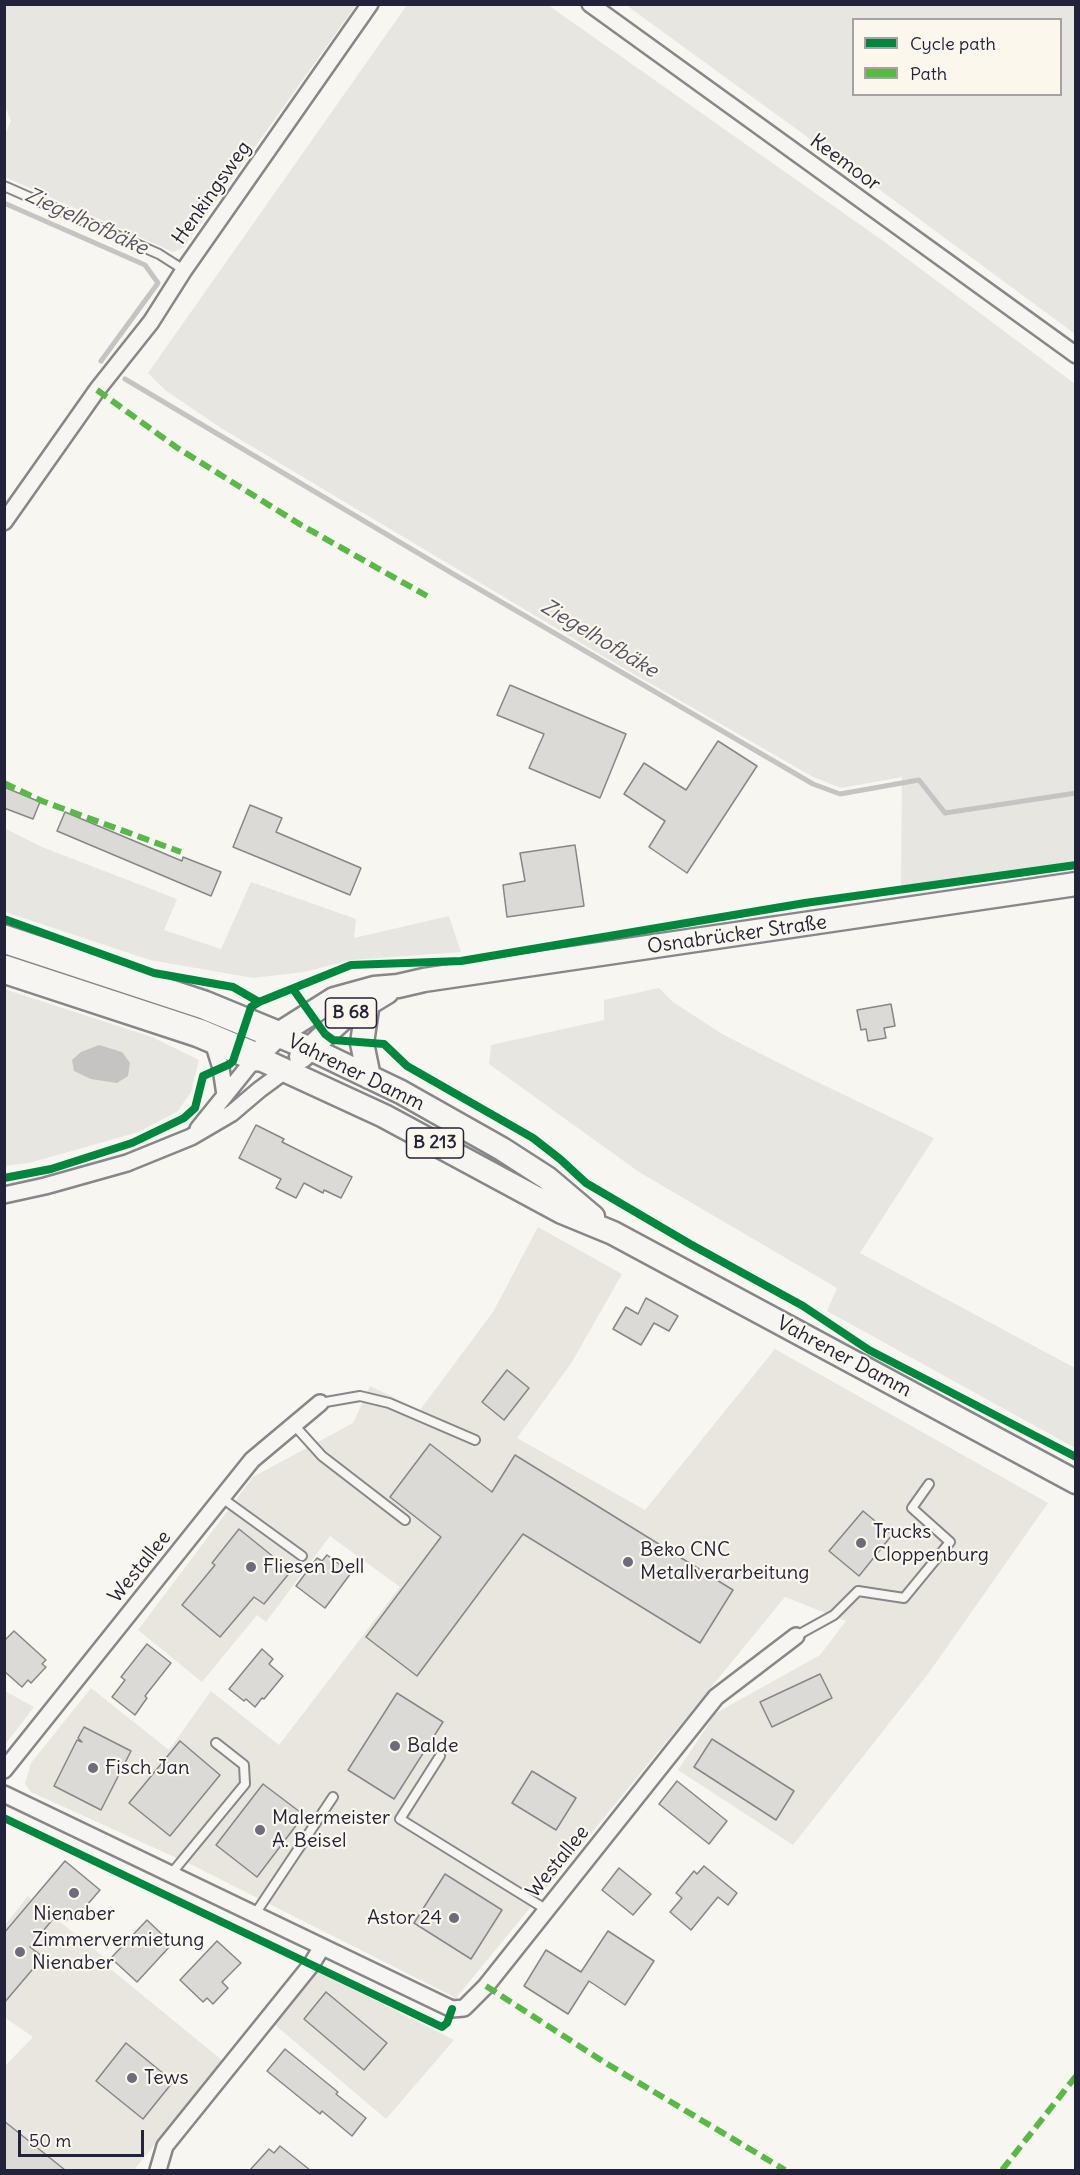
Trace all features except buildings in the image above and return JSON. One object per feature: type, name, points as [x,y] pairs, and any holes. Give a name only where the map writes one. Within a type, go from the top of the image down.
[{"type":"highway","name":"B 213","points":[[4,939],[204,1005],[277,1035]]},
{"type":"highway","name":"B 213","points":[[4,969],[212,1039],[256,1057]]},
{"type":"main road","name":"Osnabrücker Straße","points":[[256,1057],[277,1035],[334,999],[374,988],[1076,884]]},
{"type":"main road","name":"Osnabrücker Straße","points":[[286,1070],[341,1020],[398,986]]},
{"type":"main road","name":"B 68","points":[[368,1002],[362,1043],[369,1077]]},
{"type":"main road","name":"Vahrener Damm","points":[[277,1035],[369,1077],[502,1149],[547,1178],[613,1233]]},
{"type":"main road","name":"Vahrener Damm","points":[[256,1057],[384,1116],[562,1212],[613,1233],[1076,1482]]},
{"type":"street","name":"Henkingsweg","points":[[4,522],[97,390],[151,322],[184,270],[370,4]]},
{"type":"street","name":"Keemoor","points":[[590,4],[1076,355]]},
{"type":"street","points":[[212,1039],[221,1068],[225,1095]]},
{"type":"street","points":[[191,1137],[256,1057]]},
{"type":"street","points":[[4,1195],[127,1163],[191,1137],[232,1113],[286,1070]]},
{"type":"street","name":"Westallee","points":[[4,1770],[252,1460],[320,1403]]},
{"type":"street","name":"Westallee","points":[[4,1794],[452,2010],[464,2007],[486,1986],[716,1697],[796,1635]]},
{"type":"street","points":[[158,2170],[165,2146],[311,1965],[322,1947]]},
{"type":"lane","points":[[4,186],[159,254],[184,270]]},
{"type":"lane","points":[[320,1403],[360,1396],[389,1403],[475,1440]]},
{"type":"lane","points":[[294,1425],[322,1456],[405,1520]]},
{"type":"lane","points":[[796,1635],[834,1615],[858,1592],[904,1598],[951,1542],[912,1508],[929,1484]]},
{"type":"lane","points":[[222,1498],[302,1556]]},
{"type":"lane","points":[[171,1874],[245,1784],[244,1765],[216,1743]]},
{"type":"lane","points":[[440,1756],[400,1819],[547,1910]]},
{"type":"lane","points":[[255,1914],[333,1797]]},
{"type":"shaded area","points":[[5,5],[356,5],[183,248],[173,252],[5,177],[4,137],[11,121],[5,106]]},
{"type":"shaded area","points":[[407,5],[548,5],[886,243],[1075,384],[1075,861],[901,886],[902,777],[841,788],[813,777],[606,658],[221,428],[165,390],[148,373]]},
{"type":"shaded area","points":[[626,5],[1075,5],[1075,334],[865,179]]},
{"type":"shaded area","points":[[4,828],[42,847],[177,899],[164,930],[221,949],[251,882],[356,919],[354,938],[449,916],[461,952],[351,960],[304,972],[253,978],[150,960],[5,912]]},
{"type":"shaded area","points":[[659,988],[673,1002],[722,1034],[934,1138],[860,1253],[1075,1368],[1075,1448],[827,1311],[837,1288],[639,1172],[489,1064],[491,1045],[604,1020],[604,1000]]},
{"type":"shaded area","points":[[4,989],[152,1037],[199,1060],[191,1092],[178,1111],[139,1132],[29,1163],[5,1166]]},
{"type":"shaded area","points":[[99,1045],[122,1052],[130,1063],[128,1076],[117,1083],[91,1079],[74,1071],[72,1060],[81,1052]]},
{"type":"shaded area","points":[[538,1227],[622,1274],[572,1362],[517,1438],[645,1510],[775,1349],[1048,1503],[928,1674],[793,1845],[678,1770],[716,1713],[820,1655],[846,1621],[785,1597],[456,1998],[192,1865],[31,1792],[25,1784],[31,1763],[91,1688],[169,1750],[211,1691],[279,1745],[400,1587],[330,1536],[266,1622],[257,1615],[202,1682],[138,1630],[253,1477],[353,1423],[370,1386],[420,1410],[493,1312]]},
{"type":"shaded area","points":[[5,1691],[34,1707],[5,1745]]},
{"type":"shaded area","points":[[28,1896],[105,1958],[102,1962],[223,2061],[134,2170],[5,2170],[4,2067],[33,2037],[4,2017],[5,1925]]},
{"type":"shaded area","points":[[318,1972],[454,2040],[386,2119],[274,2024]]},
{"type":"waterway","name":"Ziegelhofbäke","points":[[4,203],[145,265],[158,283],[101,361]]},
{"type":"waterway","name":"Ziegelhofbäke","points":[[125,379],[813,784],[840,794],[919,780],[945,813],[1076,793]]},
{"type":"marked path","points":[[97,390],[176,447],[301,525],[427,596]]},
{"type":"marked path","points":[[4,783],[42,801],[181,852]]},
{"type":"marked path","points":[[486,1986],[604,2062],[785,2170]]},
{"type":"marked path","points":[[1002,2170],[1076,2076]]},
{"type":"cycle path","points":[[4,919],[154,973],[233,987],[259,1002],[351,965],[461,961],[805,903],[1076,865]]},
{"type":"cycle path","points":[[293,989],[325,1034],[333,1040],[384,1044],[407,1066],[533,1138],[586,1183],[803,1306],[869,1350],[1076,1457]]},
{"type":"cycle path","points":[[4,1178],[51,1169],[132,1143],[184,1118],[195,1108],[203,1076],[233,1061],[251,1007],[259,1002]]},
{"type":"cycle path","points":[[4,1818],[442,2027],[447,2023],[452,2009]]},
{"type":"place","name":"Trucks Cloppenburg","points":[[861,1543]]},
{"type":"place","name":"Beko CNC Metallverarbeitung","points":[[628,1562]]},
{"type":"place","name":"Fliesen Dell","points":[[251,1567]]},
{"type":"place","name":"Balde","points":[[395,1746]]},
{"type":"place","name":"Fisch Jan","points":[[93,1768]]},
{"type":"place","name":"Malermeister A. Beisel","points":[[260,1830]]},
{"type":"place","name":"Nienaber","points":[[74,1893]]},
{"type":"place","name":"Astor 24","points":[[454,1918]]},
{"type":"place","name":"Zimmervermietung Nienaber","points":[[20,1952]]},
{"type":"place","name":"Tews","points":[[132,2078]]}]
